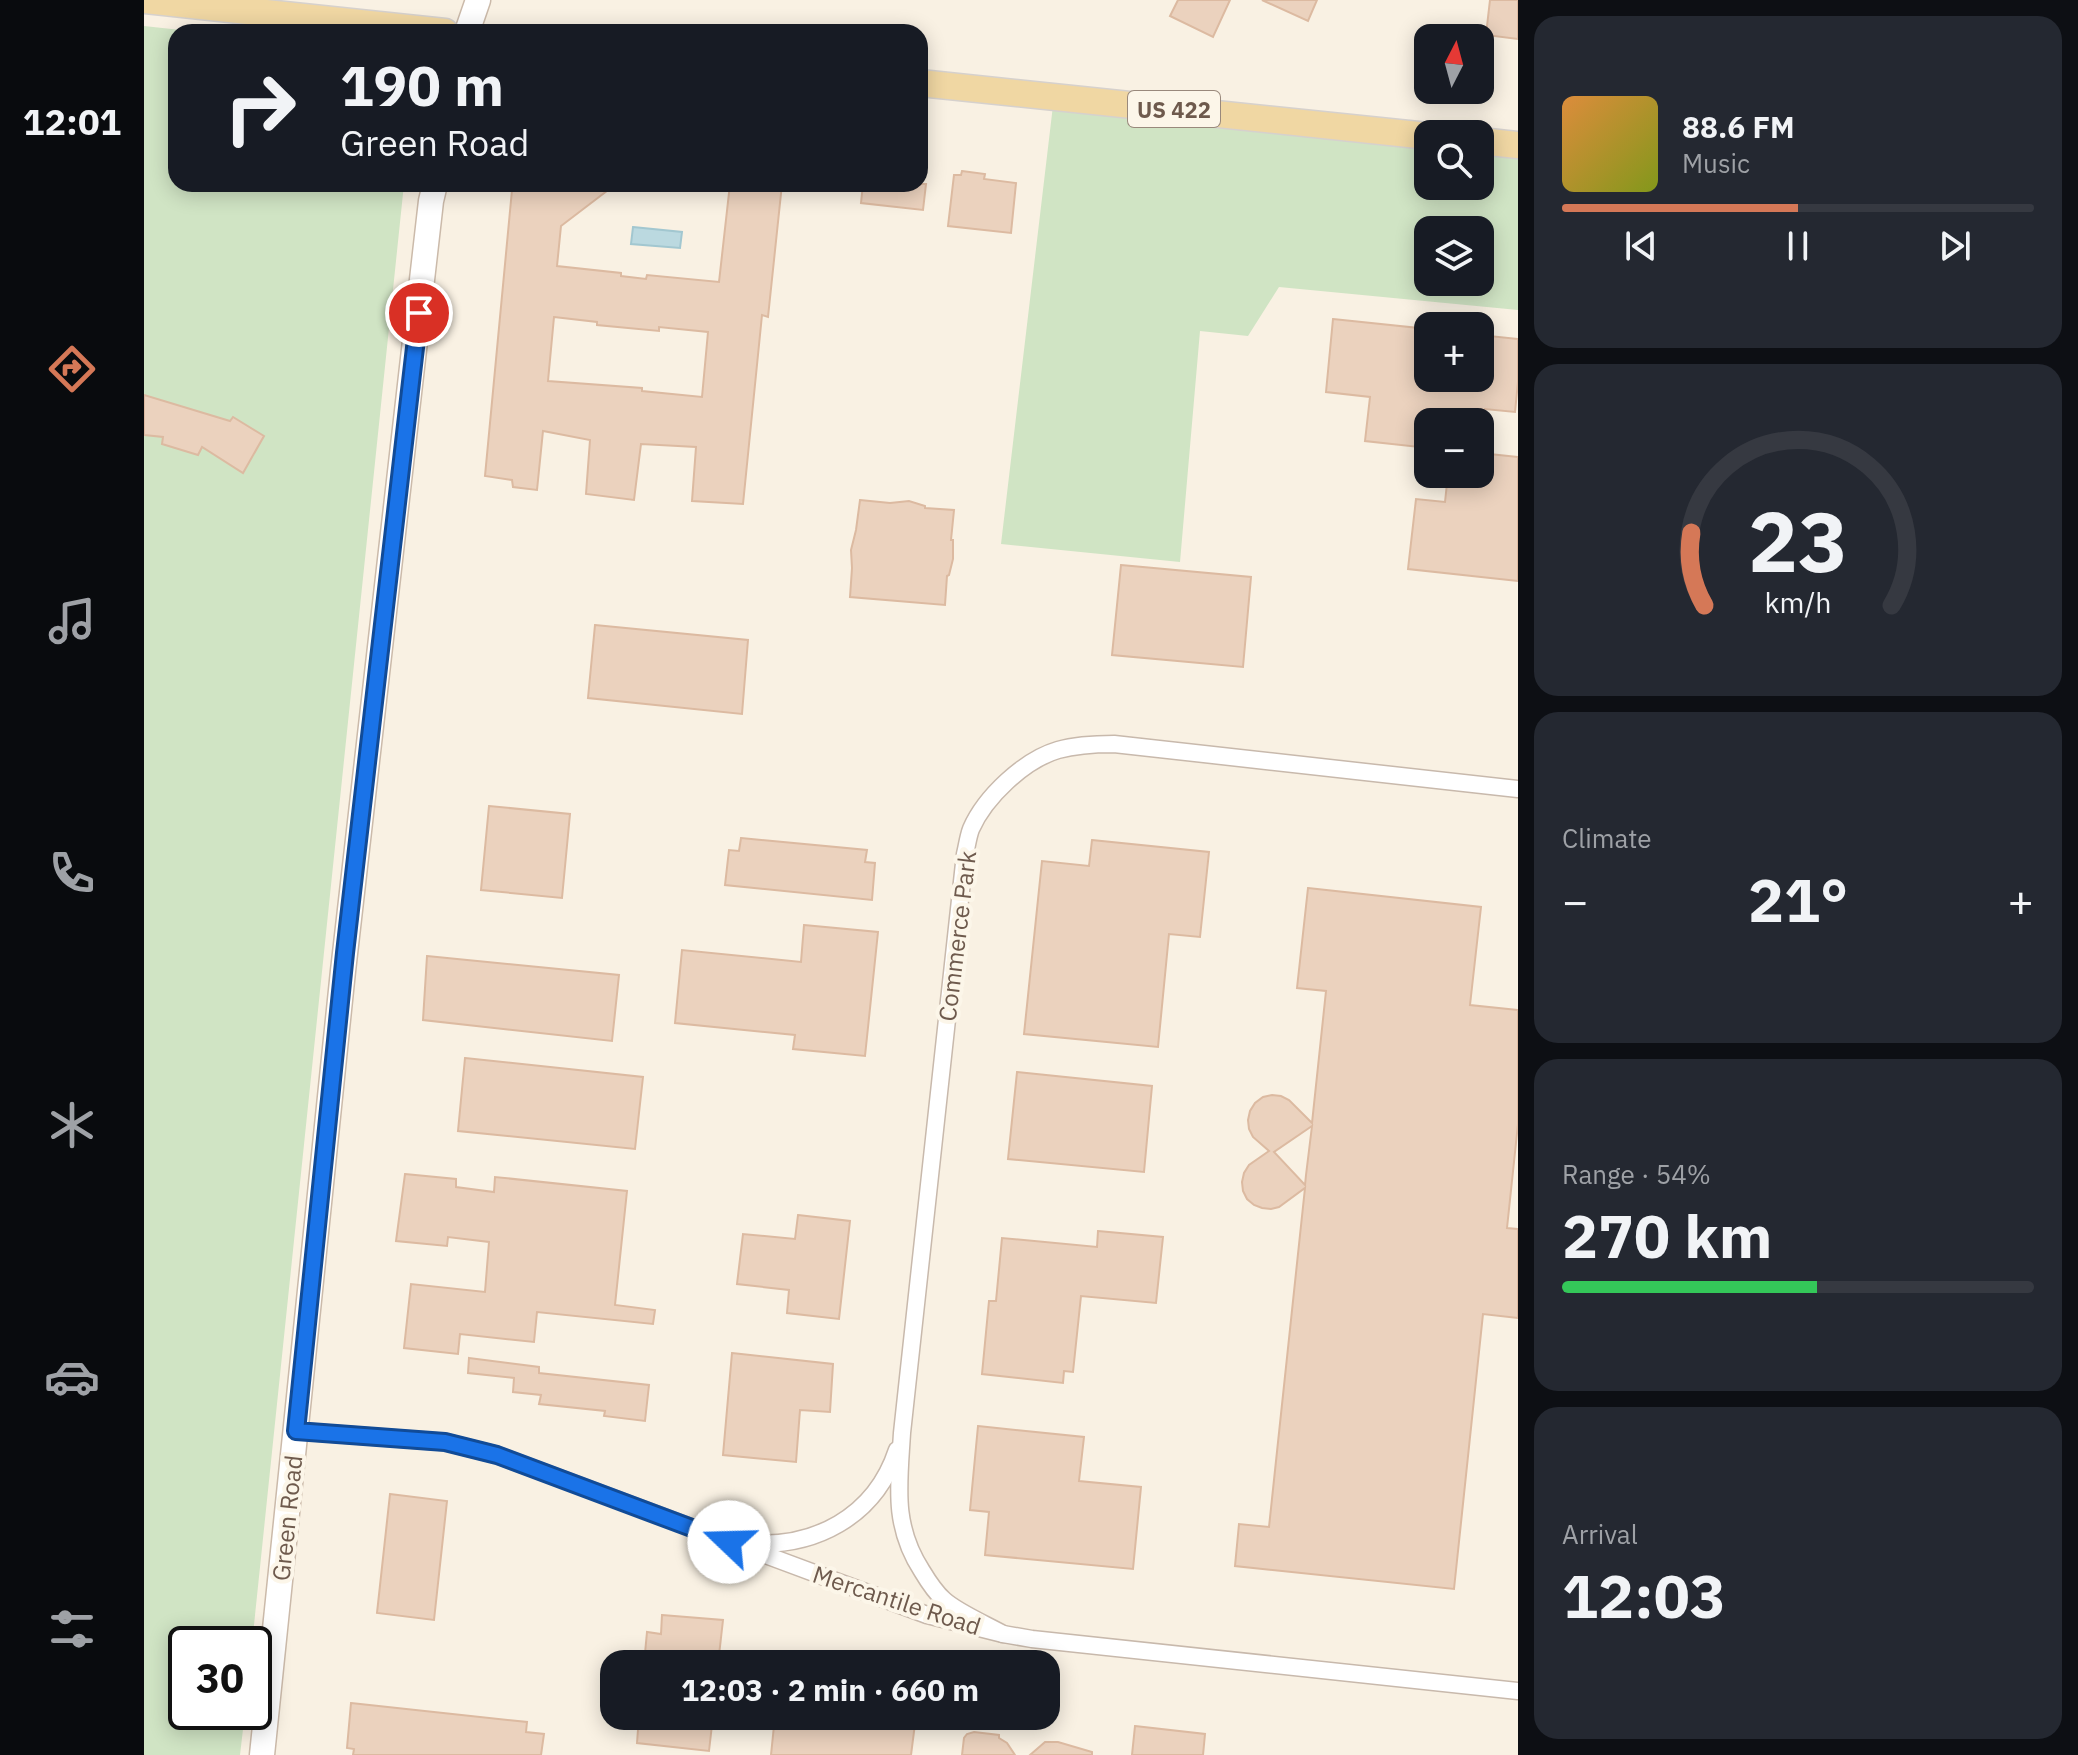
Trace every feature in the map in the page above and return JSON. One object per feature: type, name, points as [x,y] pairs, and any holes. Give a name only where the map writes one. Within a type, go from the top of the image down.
[{"type":"main road","points":[[149,0],[371,24]]},
{"type":"main road","points":[[470,24],[478,0]]},
{"type":"main road","name":"US 422","points":[[928,84],[1414,135]]},
{"type":"main road","points":[[1494,142],[1518,145]]},
{"type":"main road","name":"Green Road","points":[[262,1755],[343,971],[434,192]]},
{"type":"street","name":"Commerce Park","points":[[1003,1634],[946,1602],[930,1583],[913,1557],[902,1529],[898,1496],[902,1433],[970,830],[985,806],[1008,781],[1033,761],[1056,751],[1086,744],[1114,744],[1518,789]]},
{"type":"street","name":"Mercantile Road","points":[[296,1431],[445,1442],[497,1455],[927,1615],[1003,1634],[1518,1691]]},
{"type":"street","name":"Commerce Park","points":[[729,1542],[766,1545],[792,1542],[817,1536],[842,1522],[864,1504],[882,1483],[902,1433]]},
{"type":"green space","points":[[144,26],[168,29],[168,192],[403,192],[254,1626],[168,1626],[168,1730],[243,1730],[240,1755],[144,1755]]},
{"type":"green space","points":[[1054,97],[1414,135],[1414,200],[1494,200],[1494,142],[1518,145],[1518,310],[1279,287],[1248,336],[1200,331],[1180,562],[1001,544]]},
{"type":"water","points":[[633,227],[682,232],[680,248],[631,244]]},
{"type":"building","points":[[1178,0],[1230,0],[1213,37],[1170,16]]},
{"type":"building","points":[[1262,0],[1317,0],[1308,21]]},
{"type":"building","points":[[1490,0],[1518,0],[1518,39],[1494,36],[1494,24],[1487,24]]},
{"type":"building","points":[[962,171],[985,174],[984,179],[1016,183],[1011,233],[948,226],[954,175],[961,175]]},
{"type":"building","points":[[512,192],[606,192],[561,226],[557,266],[646,279],[647,275],[719,282],[729,192],[781,192],[768,317],[762,315],[743,504],[692,501],[696,447],[641,444],[634,500],[586,494],[590,440],[543,431],[537,490],[513,487],[512,480],[485,476]],"holes":[[[554,317],[597,322],[597,325],[708,332],[702,397],[642,391],[642,388],[548,381]]]},
{"type":"building","points":[[862,192],[925,192],[923,210],[861,203]]},
{"type":"building","points":[[1333,319],[1414,328],[1414,392],[1494,392],[1494,336],[1518,339],[1515,412],[1494,408],[1414,408],[1414,446],[1365,441],[1370,397],[1326,392]]},
{"type":"building","points":[[144,395],[230,421],[233,417],[264,436],[243,473],[202,447],[198,455],[162,444],[163,437],[144,435]]},
{"type":"building","points":[[1494,454],[1518,457],[1518,581],[1408,569],[1416,499],[1445,502],[1446,488],[1494,488]]},
{"type":"building","points":[[860,500],[909,501],[925,508],[954,510],[953,559],[947,576],[945,605],[850,597],[851,550]]},
{"type":"building","points":[[1121,565],[1251,577],[1243,667],[1112,655]]},
{"type":"building","points":[[595,625],[748,640],[742,714],[588,698]]},
{"type":"building","points":[[489,806],[570,814],[562,898],[481,890]]},
{"type":"building","points":[[741,838],[867,850],[865,862],[875,863],[872,900],[725,885],[729,850],[739,851]]},
{"type":"building","points":[[1092,840],[1209,852],[1200,937],[1169,934],[1158,1047],[1024,1034],[1042,861],[1089,866]]},
{"type":"building","points":[[1308,888],[1481,907],[1470,1005],[1518,1010],[1518,1124],[1507,1228],[1518,1229],[1518,1318],[1483,1314],[1454,1589],[1235,1566],[1239,1524],[1269,1527],[1305,1188],[1279,1207],[1271,1209],[1254,1205],[1247,1199],[1243,1191],[1244,1173],[1249,1165],[1269,1151],[1253,1137],[1248,1120],[1255,1103],[1272,1095],[1289,1100],[1312,1123],[1326,991],[1297,988]],"holes":[[[1312,1126],[1305,1185],[1274,1152]]]},
{"type":"building","points":[[804,925],[878,932],[865,1056],[793,1049],[795,1035],[675,1023],[682,950],[801,962]]},
{"type":"building","points":[[427,956],[619,975],[612,1041],[423,1020]]},
{"type":"building","points":[[465,1058],[643,1077],[635,1149],[458,1131]]},
{"type":"building","points":[[1017,1072],[1152,1086],[1144,1172],[1008,1159]]},
{"type":"building","points":[[405,1174],[456,1179],[456,1187],[494,1192],[495,1177],[627,1191],[615,1305],[655,1310],[653,1324],[537,1312],[534,1342],[460,1334],[458,1354],[404,1348],[411,1284],[485,1292],[489,1242],[448,1237],[447,1246],[396,1241]]},
{"type":"building","points":[[798,1215],[850,1221],[839,1319],[787,1313],[789,1290],[737,1284],[743,1234],[795,1239]]},
{"type":"building","points":[[1098,1231],[1163,1237],[1156,1303],[1081,1296],[1073,1372],[1064,1371],[1063,1383],[982,1374],[989,1301],[996,1301],[1002,1238],[1097,1247]]},
{"type":"building","points":[[732,1353],[833,1364],[830,1412],[800,1410],[796,1462],[723,1455]]},
{"type":"building","points":[[469,1358],[539,1367],[539,1373],[649,1385],[645,1421],[604,1416],[605,1411],[539,1404],[541,1395],[513,1392],[514,1378],[468,1373]]},
{"type":"building","points":[[978,1426],[1084,1437],[1079,1481],[1141,1487],[1133,1569],[985,1555],[989,1512],[970,1510]]},
{"type":"building","points":[[390,1494],[447,1501],[434,1620],[377,1613]]},
{"type":"building","points":[[662,1615],[723,1620],[720,1650],[645,1650],[647,1632],[661,1634]]},
{"type":"building","points":[[351,1703],[527,1722],[526,1732],[544,1734],[541,1755],[353,1755],[354,1749],[347,1748]]},
{"type":"building","points":[[1135,1726],[1205,1734],[1203,1755],[1132,1755]]},
{"type":"building","points":[[638,1730],[711,1730],[709,1751],[637,1743]]},
{"type":"building","points":[[774,1730],[914,1730],[911,1755],[771,1755]]},
{"type":"building","points":[[974,1732],[999,1735],[1015,1755],[962,1755],[964,1738]]},
{"type":"building","points":[[1045,1742],[1058,1742],[1092,1752],[1092,1755],[1030,1755]]},
{"type":"route","points":[[419,313],[345,953],[296,1431],[445,1442],[497,1455],[729,1542]]}]
